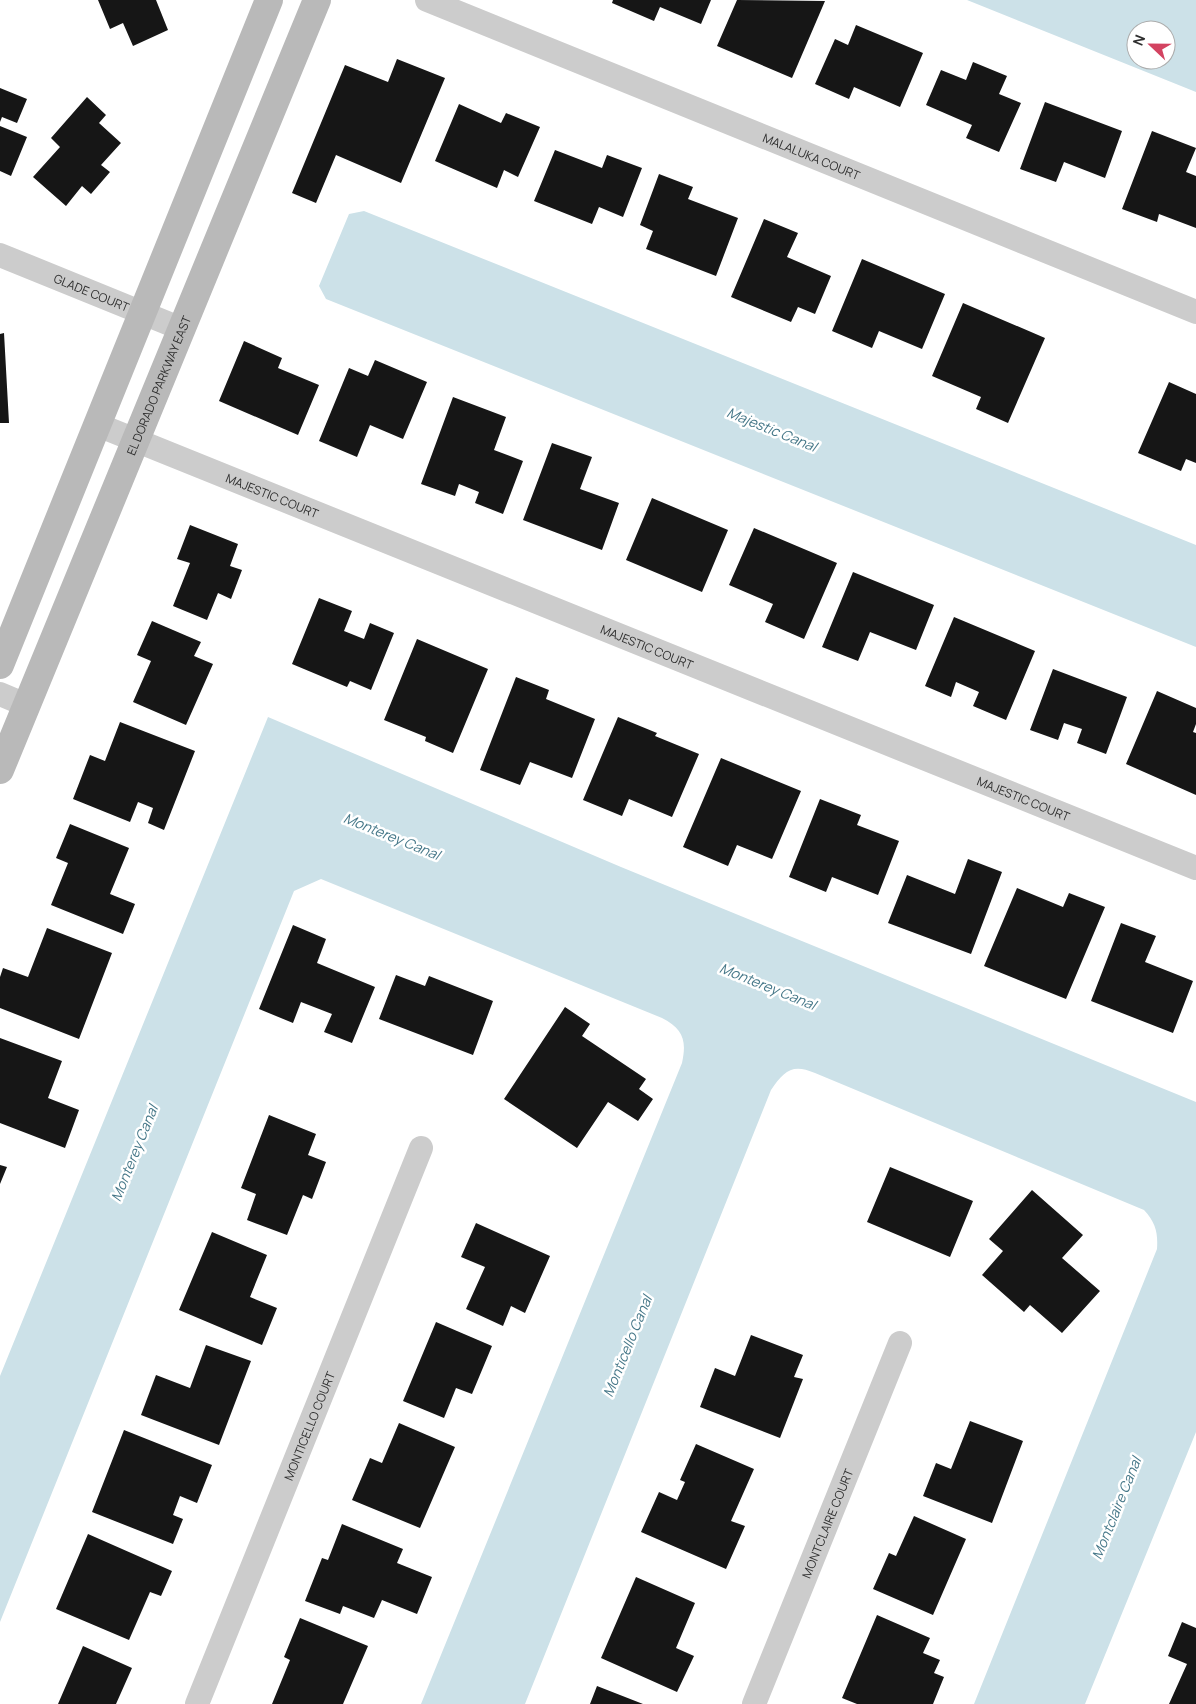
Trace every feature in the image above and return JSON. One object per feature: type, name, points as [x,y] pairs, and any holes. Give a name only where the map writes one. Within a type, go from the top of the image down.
[{"type":"street","points":[[0,665],[269,0]]},
{"type":"street","name":"EL DORADO PARKWAY EAST","points":[[0,770],[317,0]]},
{"type":"street","name":"MALALUKA COURT","points":[[427,0],[1196,312]]},
{"type":"street","name":"GLADE COURT","points":[[0,256],[182,329]]},
{"type":"street","name":"MAJESTIC COURT","points":[[98,425],[1196,868]]},
{"type":"street","points":[[0,694],[26,705]]},
{"type":"street","name":"MONTICELLO COURT","points":[[197,1704],[421,1148]]},
{"type":"street","name":"MONTCLAIRE COURT","points":[[754,1704],[900,1343]]},
{"type":"water","points":[[967,0],[1196,0],[1196,92],[1141,70],[1176,70],[1176,20],[1126,20],[1126,64]]},
{"type":"water","name":"Majestic Canal","points":[[364,211],[1196,545],[1196,647],[326,299],[319,286],[349,214]]},
{"type":"water","points":[[268,717],[621,867],[1196,1102],[1196,1432],[1085,1704],[974,1704],[1157,1249],[1154,1224],[1144,1210],[815,1073],[794,1069],[780,1078],[771,1090],[525,1704],[421,1704],[682,1063],[684,1048],[679,1031],[675,1026],[662,1018],[321,879],[294,891],[0,1622],[0,1376]]},
{"type":"building","points":[[98,0],[156,0],[168,30],[133,46],[123,23],[110,29]]},
{"type":"building","points":[[613,0],[711,0],[701,24],[660,7],[654,21],[612,3]]},
{"type":"building","points":[[737,0],[825,1],[792,78],[717,46]]},
{"type":"building","points":[[856,25],[923,53],[900,107],[854,87],[849,99],[815,84],[835,39],[848,45]]},
{"type":"building","points":[[397,59],[445,78],[401,183],[336,155],[316,203],[292,193],[345,65],[388,82]]},
{"type":"building","points":[[973,62],[1007,76],[999,94],[1021,103],[999,152],[966,138],[972,125],[926,105],[941,70],[966,80]]},
{"type":"building","points":[[0,88],[27,99],[17,123],[2,117],[0,122]]},
{"type":"building","points":[[87,97],[106,115],[99,123],[121,143],[101,165],[110,172],[91,194],[82,186],[66,206],[33,177],[60,147],[51,138]]},
{"type":"building","points":[[1045,102],[1122,131],[1105,178],[1064,162],[1056,182],[1020,169]]},
{"type":"building","points":[[459,104],[501,123],[506,113],[540,127],[518,177],[504,170],[497,188],[435,161]]},
{"type":"building","points":[[0,126],[27,137],[11,176],[0,171]]},
{"type":"building","points":[[1152,131],[1196,148],[1186,172],[1196,176],[1196,228],[1159,214],[1157,222],[1122,209]]},
{"type":"building","points":[[555,150],[602,168],[607,155],[642,168],[623,217],[599,207],[592,224],[534,201]]},
{"type":"building","points":[[659,174],[693,187],[688,199],[738,218],[716,276],[646,249],[653,231],[640,225]]},
{"type":"building","points":[[764,219],[798,233],[787,257],[831,276],[815,314],[798,307],[791,322],[731,297]]},
{"type":"building","points":[[862,259],[945,294],[922,349],[879,331],[872,348],[832,331]]},
{"type":"building","points":[[963,303],[1045,338],[1008,423],[976,409],[981,397],[932,376]]},
{"type":"building","points":[[4,333],[9,423],[0,423],[0,334]]},
{"type":"building","points":[[244,341],[282,358],[278,368],[319,385],[298,435],[219,401]]},
{"type":"building","points":[[375,360],[427,382],[403,439],[370,425],[357,457],[319,441],[349,368],[368,376]]},
{"type":"building","points":[[1169,382],[1196,394],[1196,463],[1186,459],[1181,471],[1138,453]]},
{"type":"building","points":[[453,397],[506,417],[494,450],[523,461],[503,514],[475,503],[479,492],[459,484],[455,496],[421,484]]},
{"type":"building","points":[[552,443],[592,457],[580,489],[619,503],[602,550],[523,520]]},
{"type":"building","points":[[652,498],[728,530],[702,592],[626,560]]},
{"type":"building","points":[[190,525],[238,544],[230,566],[242,570],[231,599],[218,593],[207,620],[173,606],[190,563],[177,559]]},
{"type":"building","points":[[754,528],[837,563],[804,639],[765,622],[773,604],[729,585]]},
{"type":"building","points":[[853,572],[934,605],[916,650],[870,632],[858,661],[822,647]]},
{"type":"building","points":[[319,598],[352,611],[344,631],[364,639],[370,623],[394,633],[371,690],[350,681],[347,687],[292,664]]},
{"type":"building","points":[[954,617],[1035,651],[1006,720],[973,706],[979,692],[956,682],[951,697],[925,686]]},
{"type":"building","points":[[152,621],[201,642],[194,656],[213,664],[186,725],[133,702],[151,661],[137,655]]},
{"type":"building","points":[[417,639],[488,669],[453,753],[425,741],[426,737],[384,720]]},
{"type":"building","points":[[1053,669],[1127,697],[1106,754],[1077,743],[1082,729],[1064,723],[1058,740],[1030,730]]},
{"type":"building","points":[[516,677],[549,690],[546,699],[595,719],[572,778],[530,762],[520,785],[480,770]]},
{"type":"building","points":[[1157,691],[1196,708],[1196,724],[1193,732],[1196,733],[1196,795],[1126,764]]},
{"type":"building","points":[[618,717],[657,733],[655,736],[699,754],[672,817],[629,799],[622,816],[583,800]]},
{"type":"building","points":[[120,722],[195,751],[164,830],[148,823],[153,808],[138,802],[130,822],[73,799],[90,755],[105,761]]},
{"type":"building","points":[[721,758],[801,791],[772,859],[737,845],[728,866],[683,847]]},
{"type":"building","points":[[820,799],[861,815],[857,825],[899,841],[878,895],[832,877],[826,892],[789,877]]},
{"type":"building","points":[[70,824],[129,848],[110,894],[135,904],[123,934],[51,905],[68,863],[56,858]]},
{"type":"building","points":[[968,859],[1002,872],[971,954],[888,923],[907,875],[955,894]]},
{"type":"building","points":[[1017,888],[1063,907],[1069,893],[1105,907],[1066,999],[984,966]]},
{"type":"building","points":[[1121,923],[1156,936],[1145,962],[1193,981],[1173,1033],[1091,1001]]},
{"type":"building","points":[[293,925],[326,939],[317,963],[375,987],[352,1043],[324,1032],[332,1014],[301,1002],[293,1023],[259,1009]]},
{"type":"building","points":[[47,928],[112,953],[79,1039],[0,1008],[0,977],[3,968],[28,977]]},
{"type":"building","points":[[396,975],[425,986],[429,976],[493,1001],[473,1055],[379,1019]]},
{"type":"building","points":[[565,1007],[590,1024],[582,1036],[646,1079],[639,1089],[653,1099],[638,1121],[608,1102],[577,1148],[504,1099]]},
{"type":"building","points":[[0,1038],[62,1061],[48,1098],[79,1110],[65,1148],[0,1123]]},
{"type":"building","points":[[269,1115],[316,1134],[308,1155],[326,1162],[312,1199],[303,1195],[287,1235],[247,1220],[256,1194],[241,1188]]},
{"type":"building","points":[[0,1165],[7,1167],[0,1184]]},
{"type":"building","points":[[890,1167],[973,1201],[950,1257],[867,1222]]},
{"type":"building","points":[[1032,1190],[1083,1235],[1062,1258],[1100,1291],[1062,1333],[1030,1305],[1024,1312],[982,1275],[1003,1251],[989,1239]]},
{"type":"building","points":[[476,1223],[550,1256],[525,1313],[511,1306],[503,1326],[466,1309],[485,1267],[461,1257]]},
{"type":"building","points":[[212,1232],[267,1255],[250,1297],[277,1308],[262,1345],[179,1310]]},
{"type":"building","points":[[436,1322],[492,1346],[472,1394],[456,1388],[444,1418],[403,1401]]},
{"type":"building","points":[[751,1335],[803,1355],[794,1377],[803,1379],[780,1438],[700,1407],[715,1368],[735,1376]]},
{"type":"building","points":[[206,1345],[251,1361],[219,1445],[141,1415],[156,1375],[190,1388]]},
{"type":"building","points":[[970,1421],[1023,1441],[992,1523],[923,1496],[936,1463],[951,1469]]},
{"type":"building","points":[[399,1423],[455,1447],[420,1528],[352,1500],[370,1458],[382,1463]]},
{"type":"building","points":[[124,1430],[212,1465],[197,1503],[180,1496],[173,1515],[183,1519],[173,1544],[92,1512]]},
{"type":"building","points":[[696,1444],[754,1469],[731,1521],[745,1526],[726,1569],[641,1532],[659,1492],[677,1500],[685,1482],[680,1480]]},
{"type":"building","points":[[914,1516],[966,1539],[933,1615],[873,1589],[889,1553],[896,1556]]},
{"type":"building","points":[[342,1524],[403,1549],[397,1563],[432,1577],[417,1614],[382,1600],[374,1618],[343,1606],[340,1614],[305,1601],[322,1558],[328,1560]]},
{"type":"building","points":[[88,1534],[172,1571],[161,1596],[150,1592],[129,1640],[56,1609]]},
{"type":"building","points":[[636,1577],[695,1603],[676,1648],[694,1656],[677,1692],[601,1658]]},
{"type":"building","points":[[877,1615],[930,1638],[923,1653],[940,1660],[934,1673],[944,1677],[933,1704],[857,1704],[842,1698]]},
{"type":"building","points":[[300,1618],[368,1646],[343,1704],[272,1704],[290,1660],[284,1657]]},
{"type":"building","points":[[1182,1622],[1196,1628],[1196,1704],[1169,1704],[1187,1664],[1168,1656]]},
{"type":"building","points":[[83,1646],[132,1668],[116,1704],[58,1704]]},
{"type":"building","points":[[597,1686],[643,1704],[590,1704]]},
{"type":"water label","name":"Monterey Canal","points":[[392,836]]},
{"type":"water label","name":"Monterey Canal","points":[[768,986]]},
{"type":"water label","name":"Monterey Canal","points":[[134,1153]]},
{"type":"water label","name":"Monticello Canal","points":[[627,1346]]},
{"type":"water label","name":"Montclaire Canal","points":[[1116,1508]]}]
